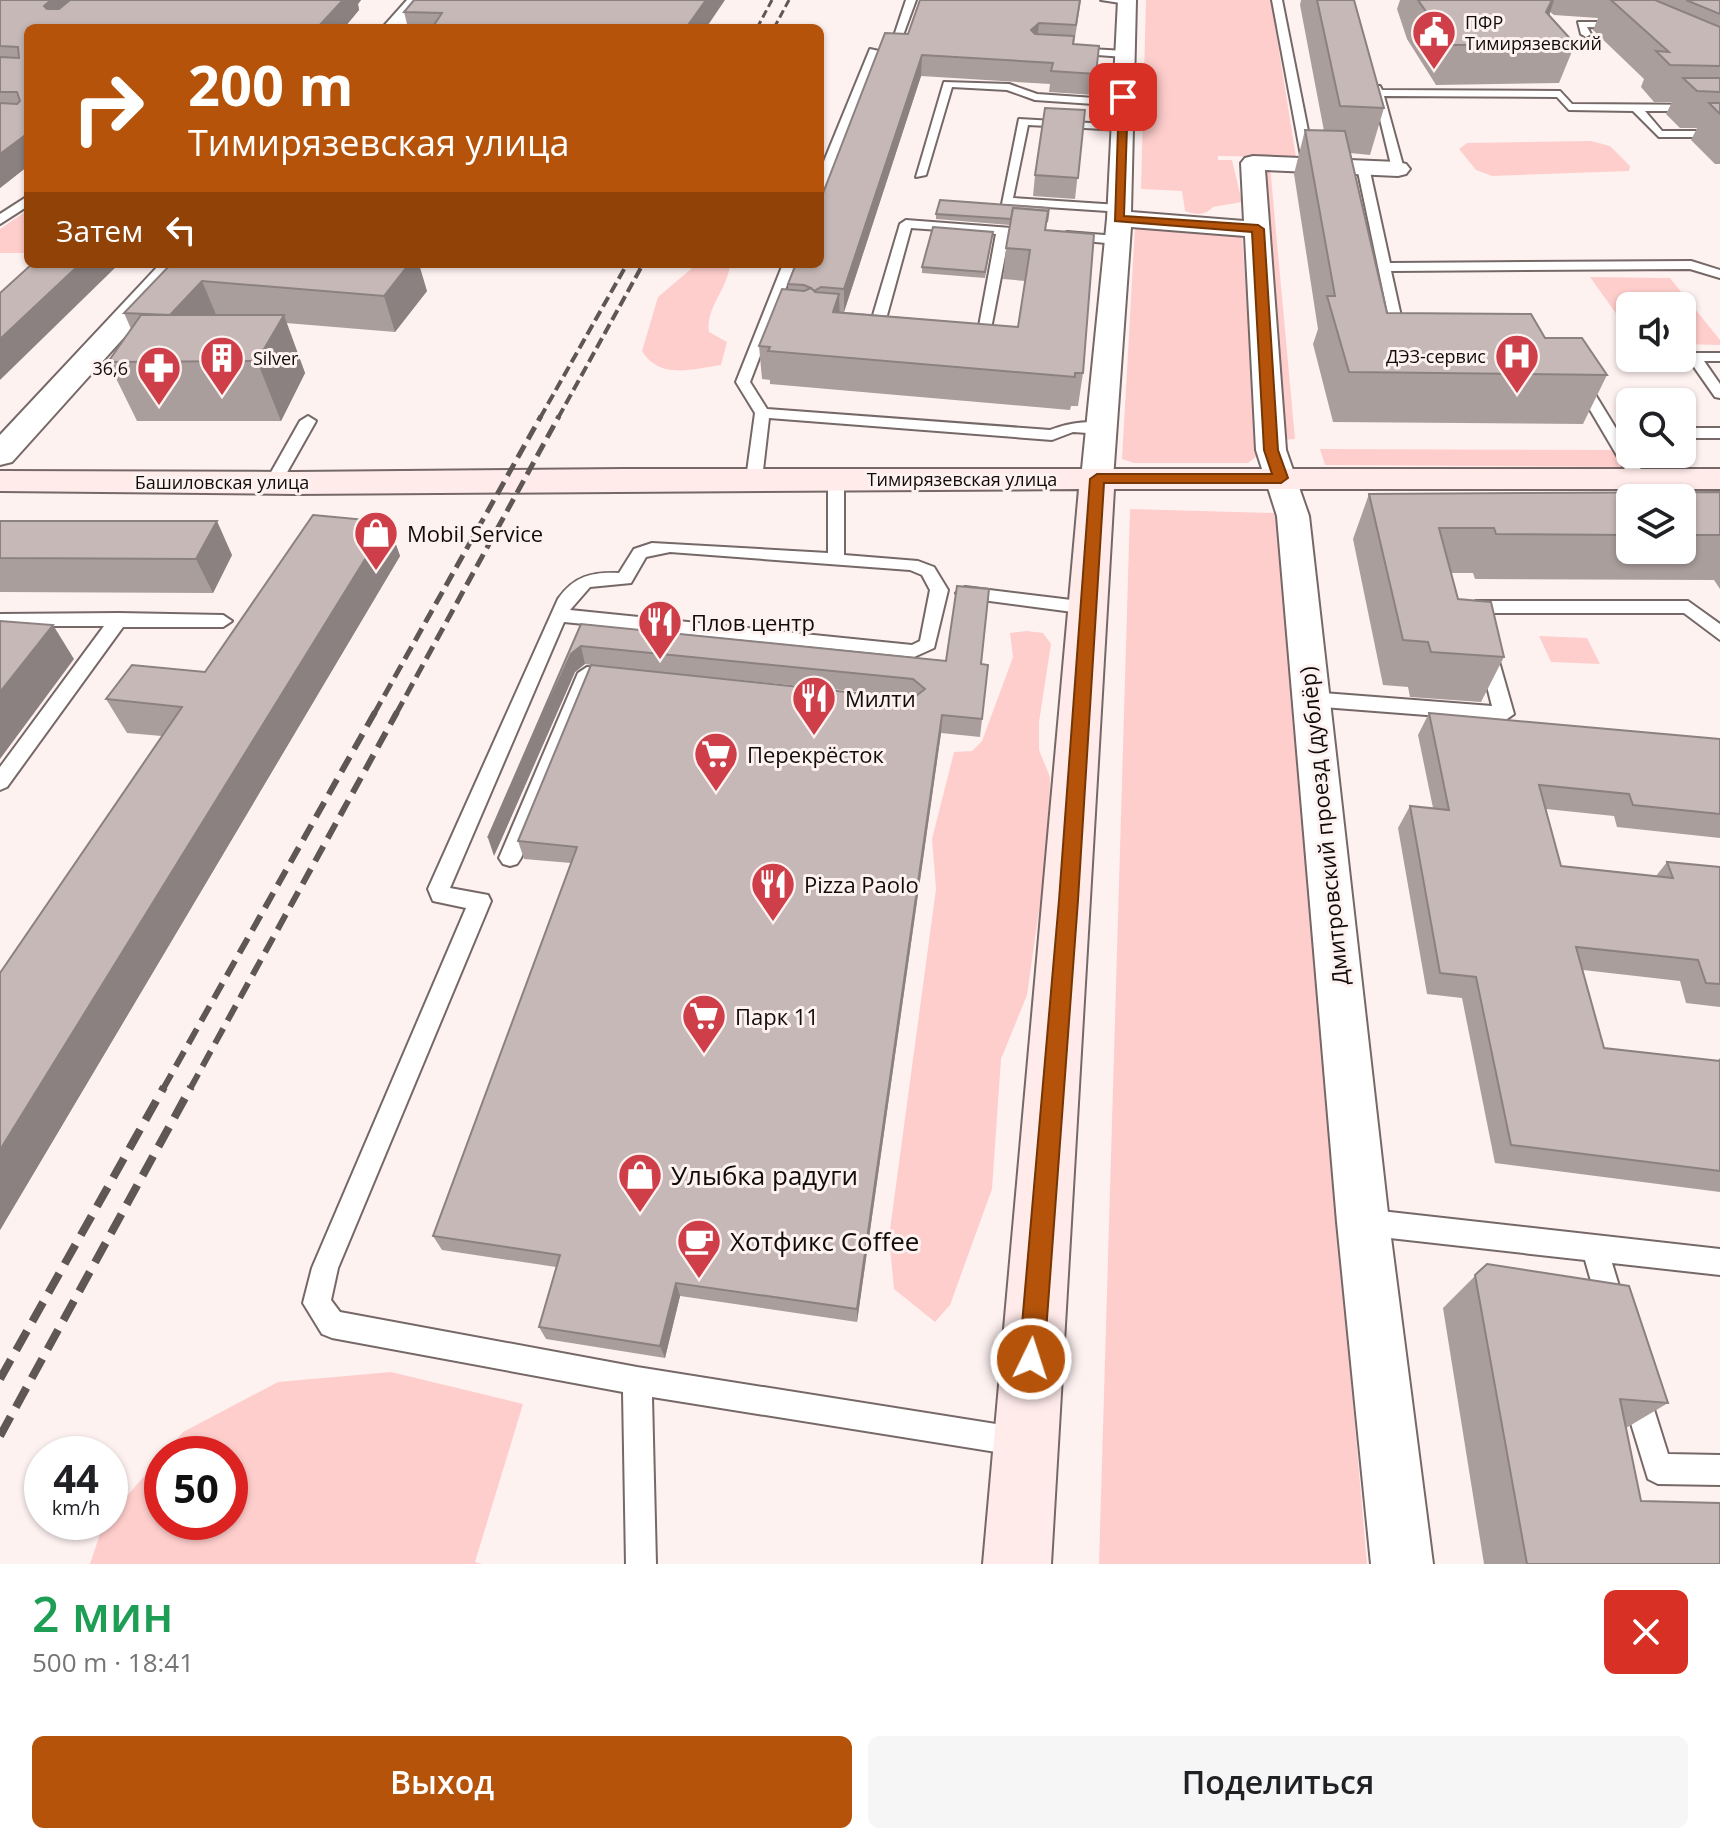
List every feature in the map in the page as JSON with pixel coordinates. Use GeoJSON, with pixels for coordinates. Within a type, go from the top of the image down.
{"type":"FeatureCollection","features":[{"type":"Feature","properties":{"kind":"main road"},"geometry":{"type":"LineString","coordinates":[[1017,1564],[1097,479]]}},
{"type":"Feature","properties":{"kind":"main road","name":"Тимирязевская улица"},"geometry":{"type":"LineString","coordinates":[[445,481],[1720,480]]}},
{"type":"Feature","properties":{"kind":"main road","name":"Башиловская улица"},"geometry":{"type":"LineString","coordinates":[[0,481],[445,481]]}},
{"type":"Feature","properties":{"kind":"street"},"geometry":{"type":"LineString","coordinates":[[397,24],[418,0]]}},
{"type":"Feature","properties":{"kind":"street"},"geometry":{"type":"LineString","coordinates":[[1097,479],[1118,222],[1127,0]]}},
{"type":"Feature","properties":{"kind":"street","name":"Дмитровский проезд (дублёр)"},"geometry":{"type":"LineString","coordinates":[[1309,165],[1253,163],[1271,450],[1293,516],[1363,1222],[1402,1564]]}},
{"type":"Feature","properties":{"kind":"street"},"geometry":{"type":"LineString","coordinates":[[1309,165],[1398,169]]}},
{"type":"Feature","properties":{"kind":"street"},"geometry":{"type":"LineString","coordinates":[[1118,222],[1258,229]]}},
{"type":"Feature","properties":{"kind":"street"},"geometry":{"type":"LineString","coordinates":[[0,455],[172,268]]}},
{"type":"Feature","properties":{"kind":"lane"},"geometry":{"type":"LineString","coordinates":[[894,46],[911,0]]}},
{"type":"Feature","properties":{"kind":"lane"},"geometry":{"type":"LineString","coordinates":[[1106,0],[1127,0]]}},
{"type":"Feature","properties":{"kind":"lane"},"geometry":{"type":"LineString","coordinates":[[1277,0],[1309,165]]}},
{"type":"Feature","properties":{"kind":"lane"},"geometry":{"type":"LineString","coordinates":[[1586,34],[1581,24],[1638,26]]}},
{"type":"Feature","properties":{"kind":"lane"},"geometry":{"type":"LineString","coordinates":[[824,176],[874,51]]}},
{"type":"Feature","properties":{"kind":"lane"},"geometry":{"type":"LineString","coordinates":[[1065,51],[1125,54]]}},
{"type":"Feature","properties":{"kind":"lane"},"geometry":{"type":"LineString","coordinates":[[1373,80],[1398,169]]}},
{"type":"Feature","properties":{"kind":"lane"},"geometry":{"type":"LineString","coordinates":[[920,175],[948,84],[1009,87],[1035,97],[1123,103]]}},
{"type":"Feature","properties":{"kind":"lane"},"geometry":{"type":"LineString","coordinates":[[1377,93],[1560,94],[1569,107],[1720,108]]}},
{"type":"Feature","properties":{"kind":"lane"},"geometry":{"type":"LineString","coordinates":[[1636,107],[1659,134],[1720,134]]}},
{"type":"Feature","properties":{"kind":"lane"},"geometry":{"type":"LineString","coordinates":[[1118,222],[1006,201],[1023,121],[1122,127]]}},
{"type":"Feature","properties":{"kind":"lane"},"geometry":{"type":"LineString","coordinates":[[1363,167],[1403,356]]}},
{"type":"Feature","properties":{"kind":"lane"},"geometry":{"type":"LineString","coordinates":[[0,220],[24,203]]}},
{"type":"Feature","properties":{"kind":"lane"},"geometry":{"type":"LineString","coordinates":[[909,325],[871,322],[906,224],[1003,231],[1118,222]]}},
{"type":"Feature","properties":{"kind":"lane"},"geometry":{"type":"LineString","coordinates":[[955,328],[985,331],[1003,231]]}},
{"type":"Feature","properties":{"kind":"lane"},"geometry":{"type":"LineString","coordinates":[[1384,267],[1691,265],[1720,274]]}},
{"type":"Feature","properties":{"kind":"lane"},"geometry":{"type":"LineString","coordinates":[[754,479],[762,413],[743,382],[775,314],[788,268]]}},
{"type":"Feature","properties":{"kind":"lane"},"geometry":{"type":"LineString","coordinates":[[1720,357],[1694,357],[1720,394]]}},
{"type":"Feature","properties":{"kind":"lane"},"geometry":{"type":"LineString","coordinates":[[1572,369],[1640,481]]}},
{"type":"Feature","properties":{"kind":"lane"},"geometry":{"type":"LineString","coordinates":[[762,413],[1052,435],[1071,427],[1103,429]]}},
{"type":"Feature","properties":{"kind":"lane"},"geometry":{"type":"LineString","coordinates":[[273,483],[308,421]]}},
{"type":"Feature","properties":{"kind":"lane"},"geometry":{"type":"LineString","coordinates":[[1696,433],[1720,433]]}},
{"type":"Feature","properties":{"kind":"lane"},"geometry":{"type":"LineString","coordinates":[[1611,434],[1616,434]]}},
{"type":"Feature","properties":{"kind":"lane"},"geometry":{"type":"LineString","coordinates":[[836,479],[836,559]]}},
{"type":"Feature","properties":{"kind":"lane"},"geometry":{"type":"LineString","coordinates":[[558,615],[914,651],[928,644],[939,590],[935,577],[923,567],[652,547],[631,560],[625,579],[596,577],[576,586],[558,615],[439,889],[441,895],[480,901],[325,1268],[317,1303],[332,1324],[637,1381],[1024,1443]]}},
{"type":"Feature","properties":{"kind":"lane"},"geometry":{"type":"LineString","coordinates":[[939,590],[1088,608]]}},
{"type":"Feature","properties":{"kind":"lane"},"geometry":{"type":"LineString","coordinates":[[1310,699],[1504,714],[1476,607],[1688,607],[1720,634]]}},
{"type":"Feature","properties":{"kind":"lane"},"geometry":{"type":"LineString","coordinates":[[0,782],[119,619]]}},
{"type":"Feature","properties":{"kind":"lane"},"geometry":{"type":"LineString","coordinates":[[0,620],[223,621]]}},
{"type":"Feature","properties":{"kind":"lane"},"geometry":{"type":"LineString","coordinates":[[510,858],[587,673],[631,677]]}},
{"type":"Feature","properties":{"kind":"lane"},"geometry":{"type":"LineString","coordinates":[[1415,725],[1507,734]]}},
{"type":"Feature","properties":{"kind":"lane"},"geometry":{"type":"LineString","coordinates":[[1363,1222],[1720,1262]]}},
{"type":"Feature","properties":{"kind":"lane"},"geometry":{"type":"LineString","coordinates":[[1595,1248],[1620,1337]]}},
{"type":"Feature","properties":{"kind":"lane"},"geometry":{"type":"LineString","coordinates":[[1628,1366],[1658,1469],[1720,1470]]}},
{"type":"Feature","properties":{"kind":"lane"},"geometry":{"type":"LineString","coordinates":[[637,1381],[641,1564]]}},
{"type":"Feature","properties":{"kind":"shaded area"},"geometry":{"type":"Polygon","coordinates":[[[1146,0],[1271,0],[1296,157],[1218,156],[1218,160],[1232,160],[1242,202],[1213,207],[1197,214],[1185,211],[1182,191],[1141,189],[1146,0]]]}},
{"type":"Feature","properties":{"kind":"shaded area"},"geometry":{"type":"Polygon","coordinates":[[[1591,141],[1610,146],[1630,166],[1629,171],[1492,176],[1476,170],[1459,149],[1467,143],[1591,141]]]}},
{"type":"Feature","properties":{"kind":"shaded area"},"geometry":{"type":"Polygon","coordinates":[[[1260,165],[1270,166],[1295,439],[1280,440],[1260,165]]]}},
{"type":"Feature","properties":{"kind":"shaded area"},"geometry":{"type":"Polygon","coordinates":[[[24,213],[24,253],[0,253],[0,229],[24,213]]]}},
{"type":"Feature","properties":{"kind":"shaded area"},"geometry":{"type":"Polygon","coordinates":[[[1135,227],[1242,235],[1258,455],[1248,463],[1134,463],[1122,459],[1135,227]]]}},
{"type":"Feature","properties":{"kind":"shaded area"},"geometry":{"type":"Polygon","coordinates":[[[692,268],[729,268],[709,323],[709,332],[727,342],[721,365],[677,370],[658,366],[649,360],[642,351],[658,297],[692,268]]]}},
{"type":"Feature","properties":{"kind":"shaded area"},"geometry":{"type":"Polygon","coordinates":[[[1590,277],[1670,278],[1681,292],[1616,292],[1616,313],[1590,277]]]}},
{"type":"Feature","properties":{"kind":"shaded area"},"geometry":{"type":"Polygon","coordinates":[[[1696,310],[1720,340],[1720,345],[1696,344],[1696,310]]]}},
{"type":"Feature","properties":{"kind":"shaded area"},"geometry":{"type":"Polygon","coordinates":[[[1320,449],[1612,450],[1616,456],[1616,467],[1325,465],[1320,449]]]}},
{"type":"Feature","properties":{"kind":"shaded area"},"geometry":{"type":"Polygon","coordinates":[[[1130,509],[1276,513],[1367,1564],[1099,1564],[1130,509]]]}},
{"type":"Feature","properties":{"kind":"shaded area"},"geometry":{"type":"Polygon","coordinates":[[[1010,633],[1043,633],[1051,644],[1039,722],[1039,750],[1050,777],[1049,840],[1027,995],[1001,1059],[992,1189],[950,1305],[935,1322],[894,1289],[889,1237],[936,889],[932,839],[954,752],[972,751],[982,741],[1013,657],[1010,633]]]}},
{"type":"Feature","properties":{"kind":"shaded area"},"geometry":{"type":"Polygon","coordinates":[[[1539,636],[1587,638],[1600,664],[1551,662],[1539,636]]]}},
{"type":"Feature","properties":{"kind":"shaded area"},"geometry":{"type":"Polygon","coordinates":[[[391,1372],[523,1404],[475,1562],[482,1564],[90,1564],[98,1540],[128,1540],[128,1495],[144,1476],[144,1540],[248,1540],[248,1436],[180,1436],[278,1382],[391,1372]]]}},
{"type":"Feature","properties":{"kind":"building"},"geometry":{"type":"Polygon","coordinates":[[[0,0],[51,0],[44,6],[59,9],[70,0],[343,0],[321,24],[24,24],[24,136],[0,154],[0,103],[17,104],[20,101],[17,92],[0,92],[0,57],[19,58],[18,47],[0,46],[0,0]]]}},
{"type":"Feature","properties":{"kind":"building"},"geometry":{"type":"Polygon","coordinates":[[[414,0],[706,0],[689,24],[435,24],[442,13],[404,12],[414,0]]]}},
{"type":"Feature","properties":{"kind":"building"},"geometry":{"type":"Polygon","coordinates":[[[920,0],[1080,0],[1076,25],[1039,23],[1031,30],[1035,34],[1074,36],[1073,44],[1099,46],[1096,74],[1051,71],[1053,63],[922,55],[844,289],[821,287],[814,291],[804,285],[788,284],[794,268],[824,268],[824,191],[885,33],[908,34],[920,0]]]}},
{"type":"Feature","properties":{"kind":"building"},"geometry":{"type":"Polygon","coordinates":[[[1317,0],[1354,0],[1384,108],[1340,106],[1317,0]]]}},
{"type":"Feature","properties":{"kind":"building"},"geometry":{"type":"Polygon","coordinates":[[[1418,0],[1552,0],[1546,12],[1575,44],[1449,45],[1418,0]]]}},
{"type":"Feature","properties":{"kind":"building"},"geometry":{"type":"Polygon","coordinates":[[[1611,0],[1655,0],[1720,27],[1720,66],[1670,65],[1656,51],[1669,52],[1611,0]]]}},
{"type":"Feature","properties":{"kind":"building"},"geometry":{"type":"Polygon","coordinates":[[[1686,0],[1720,0],[1720,14],[1686,0]]]}},
{"type":"Feature","properties":{"kind":"building"},"geometry":{"type":"Polygon","coordinates":[[[1683,78],[1720,78],[1720,92],[1697,91],[1683,78]]]}},
{"type":"Feature","properties":{"kind":"building"},"geometry":{"type":"Polygon","coordinates":[[[1709,103],[1720,103],[1720,114],[1709,103]]]}},
{"type":"Feature","properties":{"kind":"building"},"geometry":{"type":"Polygon","coordinates":[[[1045,108],[1085,110],[1078,178],[1035,175],[1045,108]]]}},
{"type":"Feature","properties":{"kind":"building"},"geometry":{"type":"Polygon","coordinates":[[[1305,130],[1345,131],[1387,313],[1531,314],[1545,338],[1582,338],[1607,375],[1349,372],[1327,296],[1335,296],[1305,130]]]}},
{"type":"Feature","properties":{"kind":"building"},"geometry":{"type":"Polygon","coordinates":[[[940,200],[1049,208],[1047,222],[1048,211],[1013,208],[1011,219],[936,214],[940,200]]]}},
{"type":"Feature","properties":{"kind":"building"},"geometry":{"type":"Polygon","coordinates":[[[1013,208],[1048,211],[1045,230],[1094,234],[1083,373],[1075,373],[1075,377],[768,351],[770,347],[759,346],[782,289],[804,291],[811,288],[815,292],[839,294],[833,312],[1018,327],[1030,250],[1006,248],[1013,208]]]}},
{"type":"Feature","properties":{"kind":"building"},"geometry":{"type":"Polygon","coordinates":[[[933,227],[993,232],[985,272],[922,267],[933,227]]]}},
{"type":"Feature","properties":{"kind":"building"},"geometry":{"type":"Polygon","coordinates":[[[28,268],[76,268],[0,339],[0,293],[28,268]]]}},
{"type":"Feature","properties":{"kind":"building"},"geometry":{"type":"Polygon","coordinates":[[[167,268],[406,268],[384,296],[202,281],[170,315],[124,313],[167,268]]]}},
{"type":"Feature","properties":{"kind":"building"},"geometry":{"type":"Polygon","coordinates":[[[141,315],[284,315],[257,361],[108,362],[141,315]]]}},
{"type":"Feature","properties":{"kind":"building"},"geometry":{"type":"Polygon","coordinates":[[[1696,492],[1720,492],[1720,535],[1696,535],[1696,492]]]}},
{"type":"Feature","properties":{"kind":"building"},"geometry":{"type":"Polygon","coordinates":[[[1616,493],[1616,535],[1496,534],[1494,528],[1439,528],[1458,599],[1491,602],[1504,657],[1431,652],[1428,642],[1403,640],[1369,494],[1616,493]]]}},
{"type":"Feature","properties":{"kind":"building"},"geometry":{"type":"Polygon","coordinates":[[[313,515],[388,522],[0,1150],[0,973],[182,707],[106,699],[132,665],[205,672],[313,515]]]}},
{"type":"Feature","properties":{"kind":"building"},"geometry":{"type":"Polygon","coordinates":[[[0,521],[217,521],[196,559],[0,558],[0,521]]]}},
{"type":"Feature","properties":{"kind":"building","name":"Парк 11"},"geometry":{"type":"Polygon","coordinates":[[[957,586],[989,589],[981,664],[988,665],[982,719],[942,715],[857,1309],[676,1283],[660,1346],[539,1327],[560,1255],[433,1236],[577,847],[518,841],[591,665],[912,699],[925,689],[913,679],[581,646],[571,654],[488,838],[581,624],[946,661],[957,586]]]}},
{"type":"Feature","properties":{"kind":"building"},"geometry":{"type":"Polygon","coordinates":[[[0,621],[53,625],[0,692],[0,621]]]}},
{"type":"Feature","properties":{"kind":"building"},"geometry":{"type":"Polygon","coordinates":[[[1429,713],[1720,739],[1720,814],[1633,805],[1629,794],[1539,785],[1561,866],[1673,878],[1667,862],[1720,867],[1720,984],[1706,983],[1698,960],[1576,947],[1604,1048],[1720,1061],[1720,1171],[1511,1145],[1476,977],[1440,973],[1410,806],[1449,810],[1429,713]]]}},
{"type":"Feature","properties":{"kind":"building"},"geometry":{"type":"Polygon","coordinates":[[[1487,1264],[1629,1286],[1668,1403],[1620,1399],[1641,1501],[1720,1503],[1720,1564],[1527,1564],[1475,1275],[1487,1264]]]}},
{"type":"Feature","properties":{"kind":"railway"},"geometry":{"type":"LineString","coordinates":[[759,24],[772,0]]}},
{"type":"Feature","properties":{"kind":"railway"},"geometry":{"type":"LineString","coordinates":[[776,24],[789,0]]}},
{"type":"Feature","properties":{"kind":"railway"},"geometry":{"type":"LineString","coordinates":[[540,418],[625,268]]}},
{"type":"Feature","properties":{"kind":"railway"},"geometry":{"type":"LineString","coordinates":[[558,418],[641,268]]}},
{"type":"Feature","properties":{"kind":"railway"},"geometry":{"type":"LineString","coordinates":[[374,714],[541,416]]}},
{"type":"Feature","properties":{"kind":"railway"},"geometry":{"type":"LineString","coordinates":[[396,714],[559,416]]}},
{"type":"Feature","properties":{"kind":"railway"},"geometry":{"type":"LineString","coordinates":[[163,1089],[375,712]]}},
{"type":"Feature","properties":{"kind":"railway"},"geometry":{"type":"LineString","coordinates":[[190,1089],[397,712]]}},
{"type":"Feature","properties":{"kind":"railway"},"geometry":{"type":"LineString","coordinates":[[0,1379],[164,1087]]}},
{"type":"Feature","properties":{"kind":"railway"},"geometry":{"type":"LineString","coordinates":[[0,1436],[191,1087]]}},
{"type":"Feature","properties":{"kind":"place","name":"ПФР Тимирязевский"},"geometry":{"type":"Point","coordinates":[1434,71]}},
{"type":"Feature","properties":{"kind":"place","name":"ДЭЗ-сервис"},"geometry":{"type":"Point","coordinates":[1517,395]}},
{"type":"Feature","properties":{"kind":"place","name":"Silver"},"geometry":{"type":"Point","coordinates":[222,397]}},
{"type":"Feature","properties":{"kind":"place","name":"36,6"},"geometry":{"type":"Point","coordinates":[159,407]}},
{"type":"Feature","properties":{"kind":"place","name":"Mobil Service"},"geometry":{"type":"Point","coordinates":[376,572]}},
{"type":"Feature","properties":{"kind":"place","name":"Плов центр"},"geometry":{"type":"Point","coordinates":[660,661]}},
{"type":"Feature","properties":{"kind":"place","name":"Милти"},"geometry":{"type":"Point","coordinates":[814,737]}},
{"type":"Feature","properties":{"kind":"place","name":"Перекрёсток"},"geometry":{"type":"Point","coordinates":[716,793]}},
{"type":"Feature","properties":{"kind":"place","name":"Pizza Paolo"},"geometry":{"type":"Point","coordinates":[773,923]}},
{"type":"Feature","properties":{"kind":"place","name":"Парк 11"},"geometry":{"type":"Point","coordinates":[704,1055]}},
{"type":"Feature","properties":{"kind":"place","name":"Улыбка радуги"},"geometry":{"type":"Point","coordinates":[640,1214]}},
{"type":"Feature","properties":{"kind":"place","name":"Хотфикс Coffee"},"geometry":{"type":"Point","coordinates":[699,1280]}},
{"type":"Feature","properties":{"kind":"route"},"geometry":{"type":"LineString","coordinates":[[1031,1359],[1068,900],[1097,479],[1281,478],[1271,450],[1258,229],[1119,219],[1123,97]]}}]}
